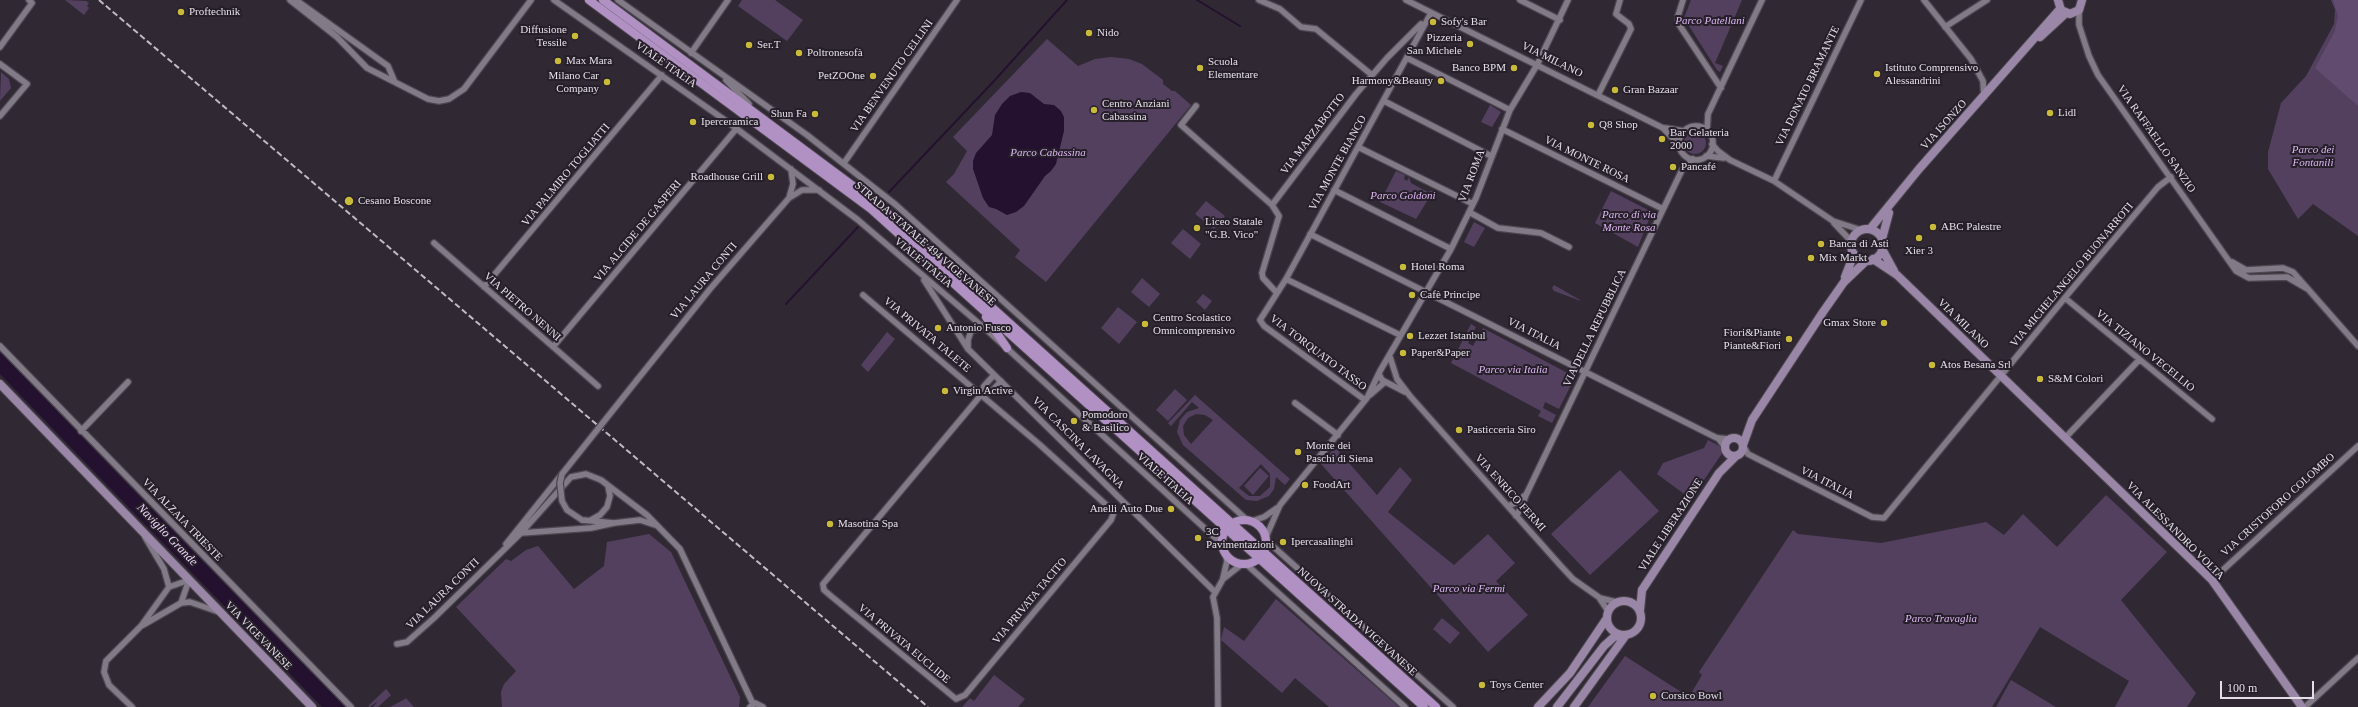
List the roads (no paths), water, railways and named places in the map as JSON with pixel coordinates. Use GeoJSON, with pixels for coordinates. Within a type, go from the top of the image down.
{"type":"FeatureCollection","features":[{"type":"Feature","properties":{"kind":"main road","name":"STRADA STATALE 494 VIGEVANESE"},"geometry":{"type":"LineString","coordinates":[[589,0],[851,193],[940,269],[1228,526]]}},
{"type":"Feature","properties":{"kind":"main road","name":"STRADA STATALE 494 VIGEVANESE"},"geometry":{"type":"LineString","coordinates":[[603,0],[844,178],[908,231],[1261,556]]}},
{"type":"Feature","properties":{"kind":"main road"},"geometry":{"type":"LineString","coordinates":[[940,269],[953,288],[991,323],[1007,348]]}},
{"type":"Feature","properties":{"kind":"main road"},"geometry":{"type":"LineString","coordinates":[[1249,520],[1261,527],[1266,539],[1261,556],[1244,564],[1232,561],[1225,553],[1222,544],[1228,526],[1249,520]]}},
{"type":"Feature","properties":{"kind":"main road","name":"NUOVA STRADA VIGEVANESE"},"geometry":{"type":"LineString","coordinates":[[1261,556],[1436,707]]}},
{"type":"Feature","properties":{"kind":"main road","name":"NUOVA STRADA VIGEVANESE"},"geometry":{"type":"LineString","coordinates":[[1261,556],[1423,706]]}},
{"type":"Feature","properties":{"kind":"main road"},"geometry":{"type":"LineString","coordinates":[[1414,688],[1441,707]]}},
{"type":"Feature","properties":{"kind":"street"},"geometry":{"type":"LineString","coordinates":[[290,0],[337,37],[367,68],[394,80],[428,99],[439,100],[458,94],[529,1],[535,0]]}},
{"type":"Feature","properties":{"kind":"street"},"geometry":{"type":"LineString","coordinates":[[296,0],[388,66],[394,80]]}},
{"type":"Feature","properties":{"kind":"street","name":"VIALE ITALIA"},"geometry":{"type":"LineString","coordinates":[[554,0],[737,128],[819,190],[984,327],[1222,544]]}},
{"type":"Feature","properties":{"kind":"street"},"geometry":{"type":"LineString","coordinates":[[618,0],[844,163],[927,232],[1249,520],[1264,518],[1280,505],[1366,399],[1379,374],[1386,382]]}},
{"type":"Feature","properties":{"kind":"street"},"geometry":{"type":"LineString","coordinates":[[691,53],[728,0]]}},
{"type":"Feature","properties":{"kind":"street","name":"VIA BENVENUTO CELLINI"},"geometry":{"type":"LineString","coordinates":[[844,163],[957,0]]}},
{"type":"Feature","properties":{"kind":"street"},"geometry":{"type":"LineString","coordinates":[[1259,0],[1280,9],[1301,27],[1316,29],[1372,75]]}},
{"type":"Feature","properties":{"kind":"street","name":"VIA MILANO"},"geometry":{"type":"LineString","coordinates":[[1406,0],[1663,128],[1684,131]]}},
{"type":"Feature","properties":{"kind":"street"},"geometry":{"type":"LineString","coordinates":[[1520,0],[1560,20]]}},
{"type":"Feature","properties":{"kind":"street","name":"VIA ROMA"},"geometry":{"type":"LineString","coordinates":[[1379,374],[1390,357],[1400,335],[1451,249],[1473,204],[1510,110],[1537,65],[1560,20],[1568,0]]}},
{"type":"Feature","properties":{"kind":"street"},"geometry":{"type":"LineString","coordinates":[[1598,95],[1631,28],[1629,24],[1616,14],[1620,0]]}},
{"type":"Feature","properties":{"kind":"street"},"geometry":{"type":"LineString","coordinates":[[1683,0],[1678,16],[1678,23],[1721,88]]}},
{"type":"Feature","properties":{"kind":"street"},"geometry":{"type":"LineString","coordinates":[[1762,0],[1708,114],[1695,126],[1684,131],[1679,145],[1683,154],[1693,159],[1714,155],[1730,160],[1774,181],[1833,221],[1852,242]]}},
{"type":"Feature","properties":{"kind":"street","name":"VIA DONATO BRAMANTE"},"geometry":{"type":"LineString","coordinates":[[1774,181],[1861,0]]}},
{"type":"Feature","properties":{"kind":"street"},"geometry":{"type":"LineString","coordinates":[[1924,0],[1981,77],[1984,86],[1984,97]]}},
{"type":"Feature","properties":{"kind":"street"},"geometry":{"type":"LineString","coordinates":[[1945,27],[1987,0]]}},
{"type":"Feature","properties":{"kind":"street"},"geometry":{"type":"LineString","coordinates":[[2079,10],[2082,0]]}},
{"type":"Feature","properties":{"kind":"street"},"geometry":{"type":"LineString","coordinates":[[0,47],[30,1]]}},
{"type":"Feature","properties":{"kind":"street","name":"VIA ISONZO"},"geometry":{"type":"LineString","coordinates":[[1870,229],[1895,200],[1918,169],[2064,9],[2079,10]]}},
{"type":"Feature","properties":{"kind":"street","name":"VIA RAFFAELLO SANZIO"},"geometry":{"type":"LineString","coordinates":[[2064,9],[2079,25]]}},
{"type":"Feature","properties":{"kind":"street","name":"VIA RAFFAELLO SANZIO"},"geometry":{"type":"LineString","coordinates":[[2079,10],[2079,25],[2089,56],[2098,75],[2228,258],[2236,272],[2244,278],[2287,277],[2306,288]]}},
{"type":"Feature","properties":{"kind":"street","name":"VIA MONTE BIANCO"},"geometry":{"type":"LineString","coordinates":[[1260,320],[1286,279],[1407,58],[1424,21],[1431,13]]}},
{"type":"Feature","properties":{"kind":"street","name":"VIA MARZABOTTO"},"geometry":{"type":"LineString","coordinates":[[1272,205],[1372,75],[1424,21]]}},
{"type":"Feature","properties":{"kind":"street"},"geometry":{"type":"LineString","coordinates":[[1407,58],[1510,110]]}},
{"type":"Feature","properties":{"kind":"street"},"geometry":{"type":"LineString","coordinates":[[0,64],[27,84],[0,116]]}},
{"type":"Feature","properties":{"kind":"street"},"geometry":{"type":"LineString","coordinates":[[721,74],[760,116]]}},
{"type":"Feature","properties":{"kind":"street","name":"VIA PALMIRO TOGLIATTI"},"geometry":{"type":"LineString","coordinates":[[484,287],[662,75]]}},
{"type":"Feature","properties":{"kind":"street"},"geometry":{"type":"LineString","coordinates":[[1384,101],[1491,156]]}},
{"type":"Feature","properties":{"kind":"street"},"geometry":{"type":"LineString","coordinates":[[1196,106],[1181,125],[1272,205],[1280,219],[1262,273],[1263,278],[1277,293]]}},
{"type":"Feature","properties":{"kind":"street"},"geometry":{"type":"LineString","coordinates":[[1708,114],[1707,131],[1712,144],[1718,151],[1730,160]]}},
{"type":"Feature","properties":{"kind":"street"},"geometry":{"type":"LineString","coordinates":[[1695,126],[1707,131]]}},
{"type":"Feature","properties":{"kind":"street","name":"VIA ALCIDE DE GASPERI"},"geometry":{"type":"LineString","coordinates":[[553,347],[737,128]]}},
{"type":"Feature","properties":{"kind":"street","name":"VIA MILANO"},"geometry":{"type":"LineString","coordinates":[[1663,128],[1679,145]]}},
{"type":"Feature","properties":{"kind":"street","name":"VIA MONTE ROSA"},"geometry":{"type":"LineString","coordinates":[[1502,129],[1663,209]]}},
{"type":"Feature","properties":{"kind":"street"},"geometry":{"type":"LineString","coordinates":[[1706,156],[1712,144]]}},
{"type":"Feature","properties":{"kind":"street"},"geometry":{"type":"LineString","coordinates":[[1358,147],[1473,204]]}},
{"type":"Feature","properties":{"kind":"street","name":"VIA DELLA REPUBBLICA"},"geometry":{"type":"LineString","coordinates":[[1682,170],[1683,154]]}},
{"type":"Feature","properties":{"kind":"street","name":"VIA DELLA REPUBBLICA"},"geometry":{"type":"LineString","coordinates":[[1516,516],[1522,508],[1526,495],[1682,170],[1693,159]]}},
{"type":"Feature","properties":{"kind":"street","name":"VIA LAURA CONTI"},"geometry":{"type":"LineString","coordinates":[[789,198],[794,184],[791,169]]}},
{"type":"Feature","properties":{"kind":"street","name":"VIA MICHELANGELO BUONARROTI"},"geometry":{"type":"LineString","coordinates":[[1884,518],[2158,187],[2171,177]]}},
{"type":"Feature","properties":{"kind":"street","name":"VIA LAURA CONTI"},"geometry":{"type":"LineString","coordinates":[[397,644],[407,642],[434,618],[501,552],[512,536],[710,289],[789,198],[802,190],[819,190]]}},
{"type":"Feature","properties":{"kind":"street"},"geometry":{"type":"LineString","coordinates":[[1334,190],[1451,249]]}},
{"type":"Feature","properties":{"kind":"street","name":"VIA ISONZO"},"geometry":{"type":"LineString","coordinates":[[1882,239],[1886,220],[1895,200]]}},
{"type":"Feature","properties":{"kind":"street"},"geometry":{"type":"LineString","coordinates":[[1469,212],[1498,228],[1541,233],[1570,247]]}},
{"type":"Feature","properties":{"kind":"street"},"geometry":{"type":"LineString","coordinates":[[1833,221],[1860,230],[1870,229],[1875,231],[1882,239],[1882,249],[1844,282]]}},
{"type":"Feature","properties":{"kind":"street"},"geometry":{"type":"LineString","coordinates":[[1752,420],[1731,438],[1725,448],[1731,455],[1736,456],[1741,453],[1752,420],[1844,282],[1854,254],[1852,242],[1855,235],[1860,230]]}},
{"type":"Feature","properties":{"kind":"street","name":"VIA ITALIA"},"geometry":{"type":"LineString","coordinates":[[1310,234],[1427,291],[1718,438],[1731,438]]}},
{"type":"Feature","properties":{"kind":"street","name":"VIA PIETRO NENNI"},"geometry":{"type":"LineString","coordinates":[[434,243],[598,386]]}},
{"type":"Feature","properties":{"kind":"street","name":"VIA MILANO"},"geometry":{"type":"LineString","coordinates":[[1882,249],[1897,275],[2065,438]]}},
{"type":"Feature","properties":{"kind":"street"},"geometry":{"type":"LineString","coordinates":[[1854,254],[1869,260]]}},
{"type":"Feature","properties":{"kind":"street"},"geometry":{"type":"LineString","coordinates":[[2228,258],[2236,266],[2246,270],[2273,267],[2289,270],[2358,346]]}},
{"type":"Feature","properties":{"kind":"street","name":"VIA MILANO"},"geometry":{"type":"LineString","coordinates":[[1869,260],[1897,275]]}},
{"type":"Feature","properties":{"kind":"street","name":"VIA CASCINA LAVAGNA"},"geometry":{"type":"LineString","coordinates":[[916,271],[938,301],[968,349],[1177,558],[1214,591]]}},
{"type":"Feature","properties":{"kind":"street"},"geometry":{"type":"LineString","coordinates":[[1286,279],[1400,335]]}},
{"type":"Feature","properties":{"kind":"street"},"geometry":{"type":"LineString","coordinates":[[938,301],[938,297],[944,293]]}},
{"type":"Feature","properties":{"kind":"street","name":"VIA PRIVATA TALETE"},"geometry":{"type":"LineString","coordinates":[[863,294],[1112,508],[1114,514],[1111,520]]}},
{"type":"Feature","properties":{"kind":"street","name":"VIA TIZIANO VECELLIO"},"geometry":{"type":"LineString","coordinates":[[2065,298],[2212,419]]}},
{"type":"Feature","properties":{"kind":"street","name":"VIA TORQUATO TASSO"},"geometry":{"type":"LineString","coordinates":[[1260,320],[1264,326],[1366,399]]}},
{"type":"Feature","properties":{"kind":"street"},"geometry":{"type":"LineString","coordinates":[[968,349],[968,340],[971,331],[984,327]]}},
{"type":"Feature","properties":{"kind":"street","name":"VIA ALZAIA TRIESTE"},"geometry":{"type":"LineString","coordinates":[[0,346],[351,707]]}},
{"type":"Feature","properties":{"kind":"street"},"geometry":{"type":"LineString","coordinates":[[1384,366],[1392,367],[1390,357]]}},
{"type":"Feature","properties":{"kind":"street"},"geometry":{"type":"LineString","coordinates":[[2065,438],[2139,360]]}},
{"type":"Feature","properties":{"kind":"street","name":"VIA ENRICO FERMI"},"geometry":{"type":"LineString","coordinates":[[1392,367],[1396,376],[1410,396],[1573,579],[1600,598],[1620,601]]}},
{"type":"Feature","properties":{"kind":"street"},"geometry":{"type":"LineString","coordinates":[[982,395],[984,386],[994,375]]}},
{"type":"Feature","properties":{"kind":"street"},"geometry":{"type":"LineString","coordinates":[[1366,399],[1386,382],[1396,376]]}},
{"type":"Feature","properties":{"kind":"street"},"geometry":{"type":"LineString","coordinates":[[982,395],[990,392],[1001,381]]}},
{"type":"Feature","properties":{"kind":"street"},"geometry":{"type":"LineString","coordinates":[[81,431],[128,382]]}},
{"type":"Feature","properties":{"kind":"street","name":"VIA ENRICO FERMI"},"geometry":{"type":"LineString","coordinates":[[1386,382],[1410,396]]}},
{"type":"Feature","properties":{"kind":"street","name":"VIA VIGEVANESE"},"geometry":{"type":"LineString","coordinates":[[0,384],[312,707]]}},
{"type":"Feature","properties":{"kind":"street","name":"VIA PRIVATA EUCLIDE"},"geometry":{"type":"LineString","coordinates":[[965,695],[959,699],[951,696],[824,590],[823,584],[982,395]]}},
{"type":"Feature","properties":{"kind":"street"},"geometry":{"type":"LineString","coordinates":[[1295,403],[1338,435]]}},
{"type":"Feature","properties":{"kind":"street","name":"VIA ITALIA"},"geometry":{"type":"LineString","coordinates":[[1718,438],[1725,448]]}},
{"type":"Feature","properties":{"kind":"street"},"geometry":{"type":"LineString","coordinates":[[1731,438],[1738,438],[1743,446]]}},
{"type":"Feature","properties":{"kind":"street","name":"VIA ALESSANDRO VOLTA"},"geometry":{"type":"LineString","coordinates":[[2065,438],[2212,580],[2304,707]]}},
{"type":"Feature","properties":{"kind":"street","name":"VIA ITALIA"},"geometry":{"type":"LineString","coordinates":[[1743,446],[1748,454],[1872,517],[1884,518]]}},
{"type":"Feature","properties":{"kind":"street","name":"VIA CRISTOFORO COLOMBO"},"geometry":{"type":"LineString","coordinates":[[2212,580],[2358,446]]}},
{"type":"Feature","properties":{"kind":"street","name":"VIALE LIBERAZIONE"},"geometry":{"type":"LineString","coordinates":[[1640,610],[1642,590],[1719,473],[1724,461],[1725,448]]}},
{"type":"Feature","properties":{"kind":"street","name":"VIALE LIBERAZIONE"},"geometry":{"type":"LineString","coordinates":[[1719,473],[1736,456]]}},
{"type":"Feature","properties":{"kind":"street"},"geometry":{"type":"LineString","coordinates":[[562,474],[560,484],[562,501],[567,510],[585,520],[614,523]]}},
{"type":"Feature","properties":{"kind":"street"},"geometry":{"type":"LineString","coordinates":[[501,552],[521,533],[571,477],[580,474],[590,475],[608,486],[647,515],[676,544],[683,555],[751,705],[758,703],[763,707]]}},
{"type":"Feature","properties":{"kind":"street"},"geometry":{"type":"LineString","coordinates":[[585,520],[600,515],[607,507],[610,496],[608,486]]}},
{"type":"Feature","properties":{"kind":"street"},"geometry":{"type":"LineString","coordinates":[[1508,506],[1520,501],[1526,495]]}},
{"type":"Feature","properties":{"kind":"street"},"geometry":{"type":"LineString","coordinates":[[1280,505],[1266,539],[1453,707]]}},
{"type":"Feature","properties":{"kind":"street","name":"VIA PRIVATA TACITO"},"geometry":{"type":"LineString","coordinates":[[965,695],[1111,520]]}},
{"type":"Feature","properties":{"kind":"street"},"geometry":{"type":"LineString","coordinates":[[521,533],[591,528],[614,523],[642,521],[657,526]]}},
{"type":"Feature","properties":{"kind":"street"},"geometry":{"type":"LineString","coordinates":[[139,528],[164,569],[169,587]]}},
{"type":"Feature","properties":{"kind":"street"},"geometry":{"type":"LineString","coordinates":[[1223,579],[1227,560],[1225,553]]}},
{"type":"Feature","properties":{"kind":"street"},"geometry":{"type":"LineString","coordinates":[[1218,707],[1217,618],[1213,597],[1214,591],[1223,579],[1244,564],[1406,707]]}},
{"type":"Feature","properties":{"kind":"street"},"geometry":{"type":"LineString","coordinates":[[132,707],[109,685],[104,672],[106,661],[141,626],[169,587],[189,580]]}},
{"type":"Feature","properties":{"kind":"street"},"geometry":{"type":"LineString","coordinates":[[181,603],[189,580]]}},
{"type":"Feature","properties":{"kind":"street","name":"VIALE LIBERAZIONE"},"geometry":{"type":"LineString","coordinates":[[1620,601],[1642,590]]}},
{"type":"Feature","properties":{"kind":"street","name":"VIA ENRICO FERMI"},"geometry":{"type":"LineString","coordinates":[[1600,598],[1608,618]]}},
{"type":"Feature","properties":{"kind":"street"},"geometry":{"type":"LineString","coordinates":[[1538,707],[1570,673],[1620,601],[1633,603],[1640,610],[1641,621],[1639,627],[1624,635],[1614,638],[1604,646],[1557,707]]}},
{"type":"Feature","properties":{"kind":"street"},"geometry":{"type":"LineString","coordinates":[[141,626],[181,603],[190,602],[220,612]]}},
{"type":"Feature","properties":{"kind":"street"},"geometry":{"type":"LineString","coordinates":[[1608,618],[1615,632],[1624,635]]}},
{"type":"Feature","properties":{"kind":"street"},"geometry":{"type":"LineString","coordinates":[[1604,646],[1608,618]]}},
{"type":"Feature","properties":{"kind":"street"},"geometry":{"type":"LineString","coordinates":[[1574,707],[1624,635]]}},
{"type":"Feature","properties":{"kind":"street"},"geometry":{"type":"LineString","coordinates":[[2304,707],[2358,658]]}},
{"type":"Feature","properties":{"kind":"water"},"geometry":{"type":"Polygon","coordinates":[[[1021,92],[1030,93],[1044,104],[1054,105],[1061,111],[1064,117],[1064,131],[1056,164],[1045,176],[1024,206],[1016,212],[1007,215],[989,207],[983,198],[973,169],[973,161],[976,153],[992,135],[995,115],[1002,104],[1010,96],[1021,92]]]}},
{"type":"Feature","properties":{"kind":"water","name":"Naviglio Grande"},"geometry":{"type":"Polygon","coordinates":[[[0,352],[345,707],[322,707],[0,374],[0,352]]]}},
{"type":"Feature","properties":{"kind":"waterway"},"geometry":{"type":"LineString","coordinates":[[889,192],[994,81],[1067,0]]}},
{"type":"Feature","properties":{"kind":"waterway"},"geometry":{"type":"LineString","coordinates":[[1197,0],[1240,26]]}},
{"type":"Feature","properties":{"kind":"waterway"},"geometry":{"type":"LineString","coordinates":[[786,304],[858,227]]}},
{"type":"Feature","properties":{"kind":"railway"},"geometry":{"type":"LineString","coordinates":[[99,0],[928,707]]}},
{"type":"Feature","properties":{"kind":"place","name":"Proftechnik"},"geometry":{"type":"Point","coordinates":[181,12]}},
{"type":"Feature","properties":{"kind":"place","name":"Sofy's Bar"},"geometry":{"type":"Point","coordinates":[1433,22]}},
{"type":"Feature","properties":{"kind":"place","name":"Nido"},"geometry":{"type":"Point","coordinates":[1089,33]}},
{"type":"Feature","properties":{"kind":"place","name":"Diffusione Tessile"},"geometry":{"type":"Point","coordinates":[575,36]}},
{"type":"Feature","properties":{"kind":"place","name":"Pizzeria San Michele"},"geometry":{"type":"Point","coordinates":[1470,44]}},
{"type":"Feature","properties":{"kind":"place","name":"Ser.T"},"geometry":{"type":"Point","coordinates":[749,45]}},
{"type":"Feature","properties":{"kind":"place","name":"Poltronesofà"},"geometry":{"type":"Point","coordinates":[799,53]}},
{"type":"Feature","properties":{"kind":"place","name":"Max Mara"},"geometry":{"type":"Point","coordinates":[558,61]}},
{"type":"Feature","properties":{"kind":"place","name":"Scuola Elementare"},"geometry":{"type":"Point","coordinates":[1200,68]}},
{"type":"Feature","properties":{"kind":"place","name":"Banco BPM"},"geometry":{"type":"Point","coordinates":[1514,68]}},
{"type":"Feature","properties":{"kind":"place","name":"Istituto Comprensivo Alessandrini"},"geometry":{"type":"Point","coordinates":[1877,74]}},
{"type":"Feature","properties":{"kind":"place","name":"PetZOOne"},"geometry":{"type":"Point","coordinates":[873,76]}},
{"type":"Feature","properties":{"kind":"place","name":"Harmony&Beauty"},"geometry":{"type":"Point","coordinates":[1441,81]}},
{"type":"Feature","properties":{"kind":"place","name":"Milano Car Company"},"geometry":{"type":"Point","coordinates":[607,82]}},
{"type":"Feature","properties":{"kind":"place","name":"Gran Bazaar"},"geometry":{"type":"Point","coordinates":[1615,90]}},
{"type":"Feature","properties":{"kind":"place","name":"Centro Anziani Cabassina"},"geometry":{"type":"Point","coordinates":[1094,110]}},
{"type":"Feature","properties":{"kind":"place","name":"Lidl"},"geometry":{"type":"Point","coordinates":[2050,113]}},
{"type":"Feature","properties":{"kind":"place","name":"Shun Fa"},"geometry":{"type":"Point","coordinates":[815,114]}},
{"type":"Feature","properties":{"kind":"place","name":"Iperceramica"},"geometry":{"type":"Point","coordinates":[693,122]}},
{"type":"Feature","properties":{"kind":"place","name":"Q8 Shop"},"geometry":{"type":"Point","coordinates":[1591,125]}},
{"type":"Feature","properties":{"kind":"place","name":"Bar Gelateria 2000"},"geometry":{"type":"Point","coordinates":[1662,139]}},
{"type":"Feature","properties":{"kind":"place","name":"Pancafé"},"geometry":{"type":"Point","coordinates":[1673,167]}},
{"type":"Feature","properties":{"kind":"place","name":"Roadhouse Grill"},"geometry":{"type":"Point","coordinates":[771,177]}},
{"type":"Feature","properties":{"kind":"place","name":"Cesano Boscone"},"geometry":{"type":"Point","coordinates":[349,201]}},
{"type":"Feature","properties":{"kind":"place","name":"ABC Palestre"},"geometry":{"type":"Point","coordinates":[1933,227]}},
{"type":"Feature","properties":{"kind":"place","name":"Liceo Statale \"G.B. Vico\""},"geometry":{"type":"Point","coordinates":[1197,228]}},
{"type":"Feature","properties":{"kind":"place","name":"Xier 3"},"geometry":{"type":"Point","coordinates":[1919,238]}},
{"type":"Feature","properties":{"kind":"place","name":"Banca di Asti"},"geometry":{"type":"Point","coordinates":[1821,244]}},
{"type":"Feature","properties":{"kind":"place","name":"Mix Markt"},"geometry":{"type":"Point","coordinates":[1811,258]}},
{"type":"Feature","properties":{"kind":"place","name":"Hotel Roma"},"geometry":{"type":"Point","coordinates":[1403,267]}},
{"type":"Feature","properties":{"kind":"place","name":"Cafè Principe"},"geometry":{"type":"Point","coordinates":[1412,295]}},
{"type":"Feature","properties":{"kind":"place","name":"Gmax Store"},"geometry":{"type":"Point","coordinates":[1884,323]}},
{"type":"Feature","properties":{"kind":"place","name":"Centro Scolastico Omnicomprensivo"},"geometry":{"type":"Point","coordinates":[1145,324]}},
{"type":"Feature","properties":{"kind":"place","name":"Antonio Fusco"},"geometry":{"type":"Point","coordinates":[938,328]}},
{"type":"Feature","properties":{"kind":"place","name":"Lezzet Istanbul"},"geometry":{"type":"Point","coordinates":[1410,336]}},
{"type":"Feature","properties":{"kind":"place","name":"Fiori&Piante Piante&Fiori"},"geometry":{"type":"Point","coordinates":[1789,339]}},
{"type":"Feature","properties":{"kind":"place","name":"Paper&Paper"},"geometry":{"type":"Point","coordinates":[1403,353]}},
{"type":"Feature","properties":{"kind":"place","name":"Atos Besana Srl"},"geometry":{"type":"Point","coordinates":[1932,365]}},
{"type":"Feature","properties":{"kind":"place","name":"S&M Colori"},"geometry":{"type":"Point","coordinates":[2040,379]}},
{"type":"Feature","properties":{"kind":"place","name":"Virgin Active"},"geometry":{"type":"Point","coordinates":[945,391]}},
{"type":"Feature","properties":{"kind":"place","name":"Pomodoro & Basilico"},"geometry":{"type":"Point","coordinates":[1074,421]}},
{"type":"Feature","properties":{"kind":"place","name":"Pasticceria Siro"},"geometry":{"type":"Point","coordinates":[1459,430]}},
{"type":"Feature","properties":{"kind":"place","name":"Monte dei Paschi di Siena"},"geometry":{"type":"Point","coordinates":[1298,452]}},
{"type":"Feature","properties":{"kind":"place","name":"FoodArt"},"geometry":{"type":"Point","coordinates":[1305,485]}},
{"type":"Feature","properties":{"kind":"place","name":"Anelli Auto Due"},"geometry":{"type":"Point","coordinates":[1171,509]}},
{"type":"Feature","properties":{"kind":"place","name":"Masotina Spa"},"geometry":{"type":"Point","coordinates":[830,524]}},
{"type":"Feature","properties":{"kind":"place","name":"3C Pavimentazioni"},"geometry":{"type":"Point","coordinates":[1198,538]}},
{"type":"Feature","properties":{"kind":"place","name":"Ipercasalinghi"},"geometry":{"type":"Point","coordinates":[1283,542]}},
{"type":"Feature","properties":{"kind":"place","name":"Toys Center"},"geometry":{"type":"Point","coordinates":[1482,685]}},
{"type":"Feature","properties":{"kind":"place","name":"Corsico Bowl"},"geometry":{"type":"Point","coordinates":[1653,696]}},
{"type":"Feature","properties":{"kind":"park label","name":"Parco Patellani"},"geometry":{"type":"Point","coordinates":[1710,21]}},
{"type":"Feature","properties":{"kind":"park label","name":"Parco Cabassina"},"geometry":{"type":"Point","coordinates":[1048,153]}},
{"type":"Feature","properties":{"kind":"park label","name":"Parco dei Fontanili"},"geometry":{"type":"Point","coordinates":[2313,156]}},
{"type":"Feature","properties":{"kind":"park label","name":"Parco Goldoni"},"geometry":{"type":"Point","coordinates":[1403,196]}},
{"type":"Feature","properties":{"kind":"park label","name":"Parco di via Monte Rosa"},"geometry":{"type":"Point","coordinates":[1629,221]}},
{"type":"Feature","properties":{"kind":"park label","name":"Parco via Italia"},"geometry":{"type":"Point","coordinates":[1513,370]}},
{"type":"Feature","properties":{"kind":"park label","name":"Parco via Fermi"},"geometry":{"type":"Point","coordinates":[1469,589]}},
{"type":"Feature","properties":{"kind":"park label","name":"Parco Travaglia"},"geometry":{"type":"Point","coordinates":[1941,619]}}]}
